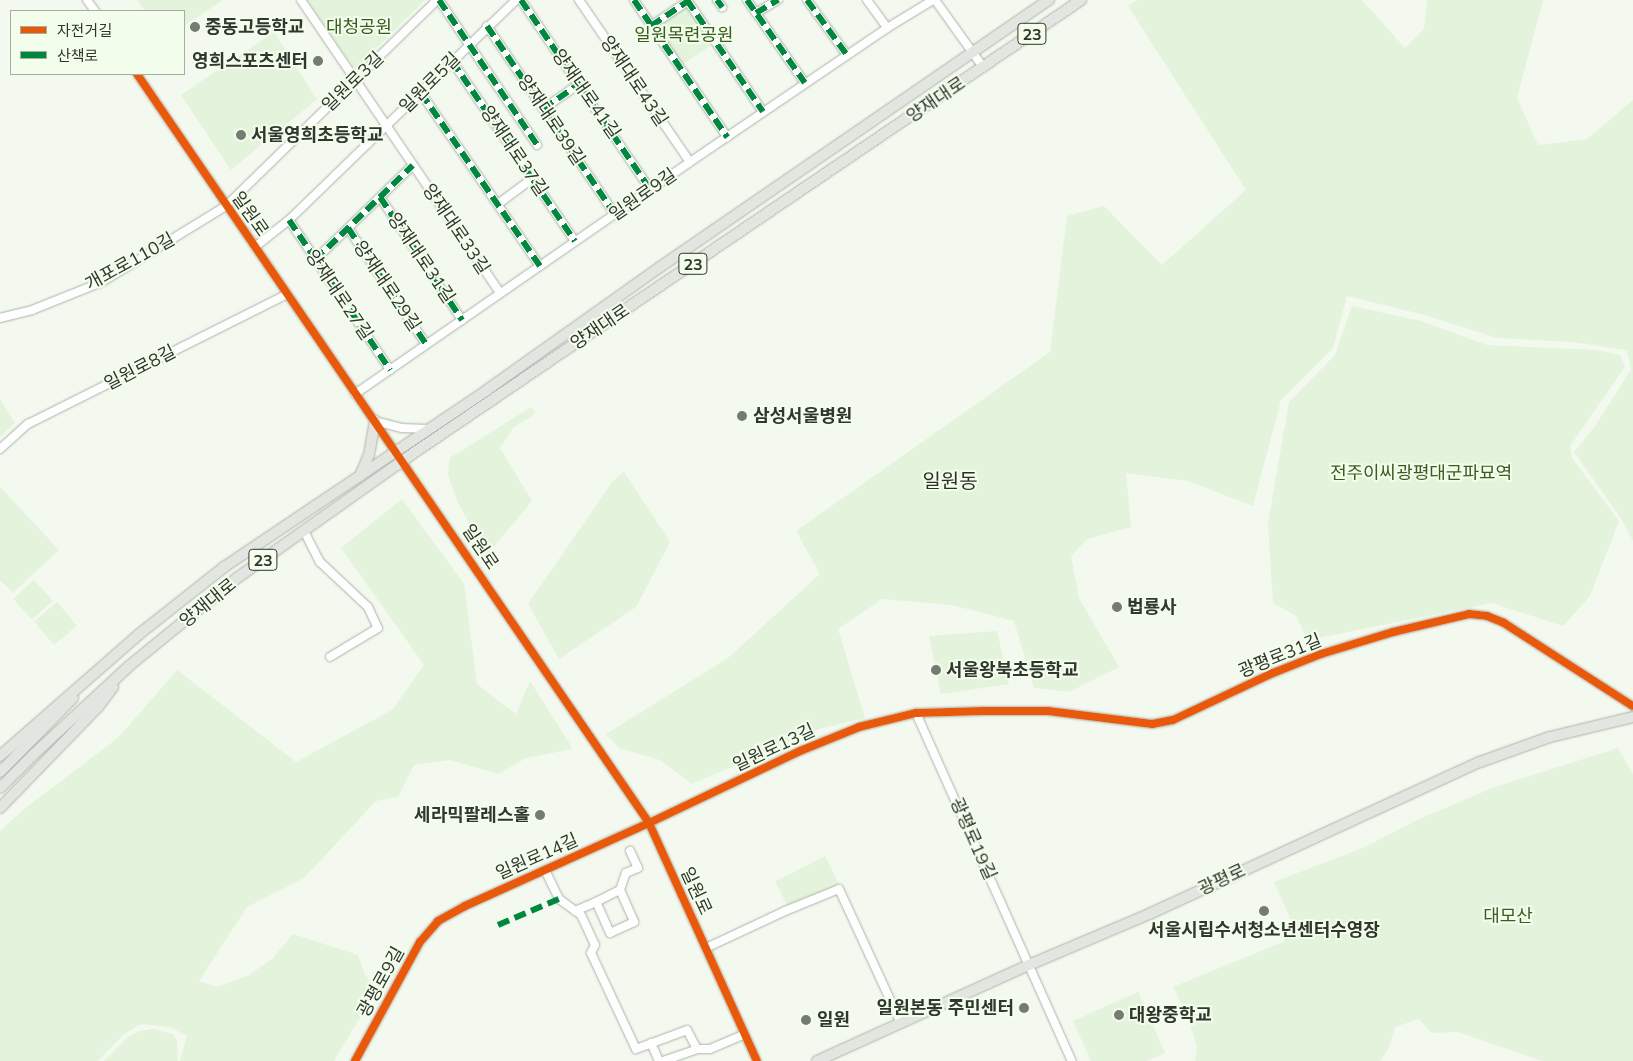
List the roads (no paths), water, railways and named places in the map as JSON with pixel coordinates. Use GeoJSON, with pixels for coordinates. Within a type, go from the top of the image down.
{"type":"FeatureCollection","features":[{"type":"Feature","properties":{"kind":"main road","name":"양재대로"},"geometry":{"type":"LineString","coordinates":[[0,788],[129,666],[237,578],[304,531],[399,457],[430,429],[668,262],[1049,0]]}},
{"type":"Feature","properties":{"kind":"main road","name":"양재대로"},"geometry":{"type":"LineString","coordinates":[[0,756],[138,635],[224,567],[360,477],[399,457],[983,68],[1081,0]]}},
{"type":"Feature","properties":{"kind":"main road"},"geometry":{"type":"LineString","coordinates":[[360,477],[369,455],[375,422]]}},
{"type":"Feature","properties":{"kind":"main road","name":"양재대로"},"geometry":{"type":"LineString","coordinates":[[0,772],[138,635]]}},
{"type":"Feature","properties":{"kind":"main road","name":"양재대로"},"geometry":{"type":"LineString","coordinates":[[0,808],[98,707],[129,666]]}},
{"type":"Feature","properties":{"kind":"main road","name":"광평로"},"geometry":{"type":"LineString","coordinates":[[817,1061],[1029,965],[1158,910],[1480,762],[1550,736],[1633,717]]}},
{"type":"Feature","properties":{"kind":"street","name":"양재대로33길"},"geometry":{"type":"LineString","coordinates":[[300,0],[500,293]]}},
{"type":"Feature","properties":{"kind":"street","name":"일원로3길"},"geometry":{"type":"LineString","coordinates":[[226,206],[354,79],[438,0]]}},
{"type":"Feature","properties":{"kind":"street"},"geometry":{"type":"LineString","coordinates":[[438,0],[470,43],[537,145]]}},
{"type":"Feature","properties":{"kind":"street","name":"일원로5길"},"geometry":{"type":"LineString","coordinates":[[255,247],[289,220],[421,93],[487,26],[516,0]]}},
{"type":"Feature","properties":{"kind":"street","name":"양재대로41길"},"geometry":{"type":"LineString","coordinates":[[521,0],[650,189]]}},
{"type":"Feature","properties":{"kind":"street","name":"양재대로43길"},"geometry":{"type":"LineString","coordinates":[[579,0],[690,162]]}},
{"type":"Feature","properties":{"kind":"street"},"geometry":{"type":"LineString","coordinates":[[634,0],[727,136]]}},
{"type":"Feature","properties":{"kind":"street"},"geometry":{"type":"LineString","coordinates":[[716,0],[722,7]]}},
{"type":"Feature","properties":{"kind":"street"},"geometry":{"type":"LineString","coordinates":[[747,0],[805,84]]}},
{"type":"Feature","properties":{"kind":"street"},"geometry":{"type":"LineString","coordinates":[[756,13],[778,0]]}},
{"type":"Feature","properties":{"kind":"street"},"geometry":{"type":"LineString","coordinates":[[808,0],[846,55]]}},
{"type":"Feature","properties":{"kind":"street"},"geometry":{"type":"LineString","coordinates":[[866,0],[887,28]]}},
{"type":"Feature","properties":{"kind":"street"},"geometry":{"type":"LineString","coordinates":[[934,0],[983,68]]}},
{"type":"Feature","properties":{"kind":"street","name":"일원로9길"},"geometry":{"type":"LineString","coordinates":[[356,394],[727,136],[887,28],[934,0]]}},
{"type":"Feature","properties":{"kind":"street"},"geometry":{"type":"LineString","coordinates":[[652,26],[688,1],[763,112]]}},
{"type":"Feature","properties":{"kind":"street","name":"양재대로39길"},"geometry":{"type":"LineString","coordinates":[[487,26],[615,214]]}},
{"type":"Feature","properties":{"kind":"street","name":"양재대로37길"},"geometry":{"type":"LineString","coordinates":[[452,61],[575,241]]}},
{"type":"Feature","properties":{"kind":"street","name":"일원로"},"geometry":{"type":"LineString","coordinates":[[138,75],[286,295],[356,394],[649,823],[757,1061]]}},
{"type":"Feature","properties":{"kind":"street"},"geometry":{"type":"LineString","coordinates":[[543,109],[579,84]]}},
{"type":"Feature","properties":{"kind":"street"},"geometry":{"type":"LineString","coordinates":[[421,93],[540,266]]}},
{"type":"Feature","properties":{"kind":"street","name":"양재대로33길"},"geometry":{"type":"LineString","coordinates":[[315,260],[413,165]]}},
{"type":"Feature","properties":{"kind":"street"},"geometry":{"type":"LineString","coordinates":[[498,204],[533,178]]}},
{"type":"Feature","properties":{"kind":"street","name":"양재대로31길"},"geometry":{"type":"LineString","coordinates":[[380,197],[462,320]]}},
{"type":"Feature","properties":{"kind":"street","name":"개포로110길"},"geometry":{"type":"LineString","coordinates":[[0,318],[32,310],[102,282],[226,206]]}},
{"type":"Feature","properties":{"kind":"street","name":"양재대로27길"},"geometry":{"type":"LineString","coordinates":[[289,220],[390,370]]}},
{"type":"Feature","properties":{"kind":"street","name":"양재대로29길"},"geometry":{"type":"LineString","coordinates":[[348,228],[426,344]]}},
{"type":"Feature","properties":{"kind":"street","name":"일원로8길"},"geometry":{"type":"LineString","coordinates":[[0,450],[28,424],[286,295]]}},
{"type":"Feature","properties":{"kind":"street"},"geometry":{"type":"LineString","coordinates":[[375,422],[401,428],[430,429]]}},
{"type":"Feature","properties":{"kind":"street"},"geometry":{"type":"LineString","coordinates":[[304,531],[320,562],[368,607],[378,628],[330,657]]}},
{"type":"Feature","properties":{"kind":"street","name":"광평로31길"},"geometry":{"type":"LineString","coordinates":[[916,713],[1048,711],[1152,724],[1172,720],[1273,673],[1322,654],[1393,632],[1469,614],[1487,616],[1504,623],[1633,706]]}},
{"type":"Feature","properties":{"kind":"street","name":"일원로13길"},"geometry":{"type":"LineString","coordinates":[[649,823],[800,751],[859,727],[916,713]]}},
{"type":"Feature","properties":{"kind":"street","name":"광평로19길"},"geometry":{"type":"LineString","coordinates":[[916,713],[1072,1061]]}},
{"type":"Feature","properties":{"kind":"street","name":"일원로14길"},"geometry":{"type":"LineString","coordinates":[[438,921],[465,906],[649,823]]}},
{"type":"Feature","properties":{"kind":"street"},"geometry":{"type":"LineString","coordinates":[[596,902],[610,933],[634,922],[620,890],[626,873],[638,868],[630,851]]}},
{"type":"Feature","properties":{"kind":"street"},"geometry":{"type":"LineString","coordinates":[[545,870],[559,899],[581,915],[595,945],[591,953],[636,1049],[687,1030],[697,1050]]}},
{"type":"Feature","properties":{"kind":"street"},"geometry":{"type":"LineString","coordinates":[[706,948],[785,911],[839,889],[900,1023]]}},
{"type":"Feature","properties":{"kind":"street"},"geometry":{"type":"LineString","coordinates":[[575,911],[620,890]]}},
{"type":"Feature","properties":{"kind":"street","name":"광평로9길"},"geometry":{"type":"LineString","coordinates":[[355,1061],[420,942],[438,921]]}},
{"type":"Feature","properties":{"kind":"street"},"geometry":{"type":"LineString","coordinates":[[651,1044],[661,1061],[710,1048],[745,1034]]}},
{"type":"Feature","properties":{"kind":"place","name":"중동고등학교"},"geometry":{"type":"Point","coordinates":[195,27]}},
{"type":"Feature","properties":{"kind":"place","name":"영희스포츠센터"},"geometry":{"type":"Point","coordinates":[318,61]}},
{"type":"Feature","properties":{"kind":"place","name":"서울영희초등학교"},"geometry":{"type":"Point","coordinates":[241,135]}},
{"type":"Feature","properties":{"kind":"place","name":"삼성서울병원"},"geometry":{"type":"Point","coordinates":[742,416]}},
{"type":"Feature","properties":{"kind":"place","name":"법룡사"},"geometry":{"type":"Point","coordinates":[1117,607]}},
{"type":"Feature","properties":{"kind":"place","name":"서울왕북초등학교"},"geometry":{"type":"Point","coordinates":[936,670]}},
{"type":"Feature","properties":{"kind":"place","name":"세라믹팔레스홀"},"geometry":{"type":"Point","coordinates":[540,815]}},
{"type":"Feature","properties":{"kind":"place","name":"서울시립수서청소년센터수영장"},"geometry":{"type":"Point","coordinates":[1264,911]}},
{"type":"Feature","properties":{"kind":"place","name":"일원본동 주민센터"},"geometry":{"type":"Point","coordinates":[1024,1008]}},
{"type":"Feature","properties":{"kind":"place","name":"대왕중학교"},"geometry":{"type":"Point","coordinates":[1119,1015]}},
{"type":"Feature","properties":{"kind":"place","name":"일원"},"geometry":{"type":"Point","coordinates":[806,1020]}},
{"type":"Feature","properties":{"kind":"district","name":"일원동"},"geometry":{"type":"Point","coordinates":[950,480]}},
{"type":"Feature","properties":{"kind":"park label","name":"대청공원"},"geometry":{"type":"Point","coordinates":[359,27]}},
{"type":"Feature","properties":{"kind":"park label","name":"일원목련공원"},"geometry":{"type":"Point","coordinates":[684,35]}},
{"type":"Feature","properties":{"kind":"park label","name":"전주이씨광평대군파묘역"},"geometry":{"type":"Point","coordinates":[1421,473]}},
{"type":"Feature","properties":{"kind":"park label","name":"대모산"},"geometry":{"type":"Point","coordinates":[1508,916]}}]}
